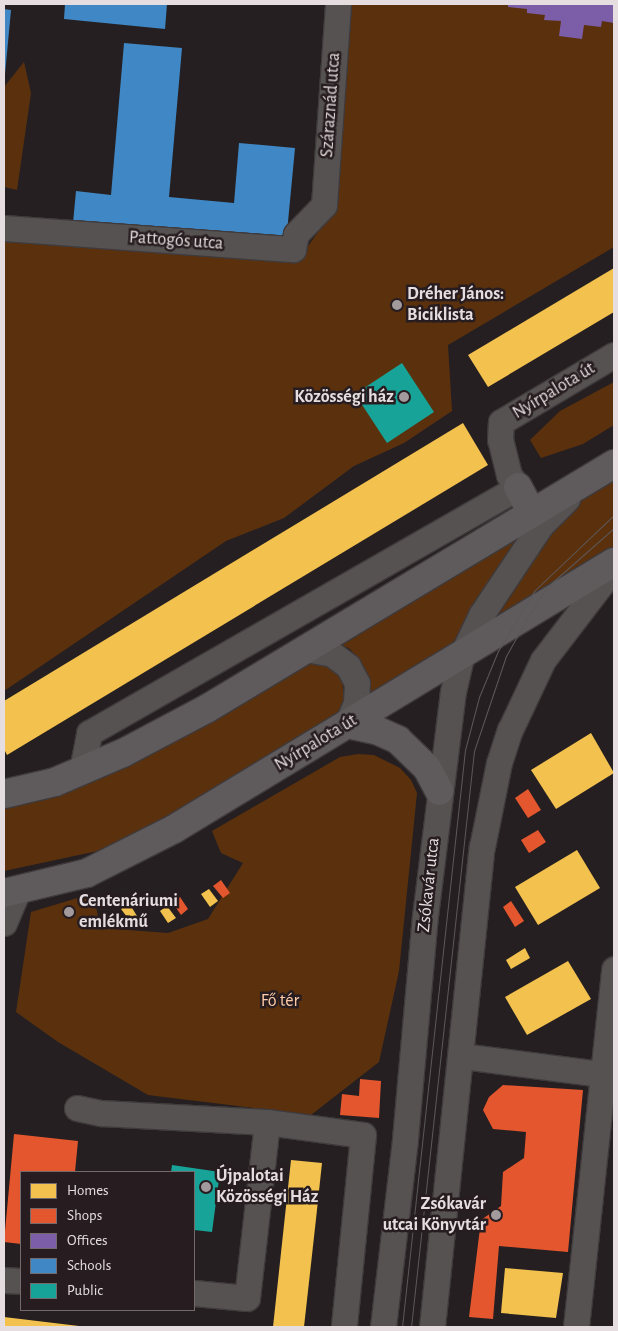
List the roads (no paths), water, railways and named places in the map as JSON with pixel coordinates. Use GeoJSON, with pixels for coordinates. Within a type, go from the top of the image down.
{"type":"FeatureCollection","features":[{"type":"Feature","properties":{"kind":"main road"},"geometry":{"type":"LineString","coordinates":[[4,794],[56,782],[123,753],[199,712],[614,464]]}},
{"type":"Feature","properties":{"kind":"main road"},"geometry":{"type":"LineString","coordinates":[[518,487],[532,513]]}},
{"type":"Feature","properties":{"kind":"main road","name":"Nyírpalota út"},"geometry":{"type":"LineString","coordinates":[[11,891],[87,873],[131,852],[461,657],[614,562]]}},
{"type":"Feature","properties":{"kind":"main road"},"geometry":{"type":"LineString","coordinates":[[347,724],[376,730],[398,740],[427,768],[439,791]]}},
{"type":"Feature","properties":{"kind":"street","name":"Száraznád utca"},"geometry":{"type":"LineString","coordinates":[[324,206],[338,4]]}},
{"type":"Feature","properties":{"kind":"street","name":"Pattogós utca"},"geometry":{"type":"LineString","coordinates":[[4,228],[293,249],[296,234],[324,206]]}},
{"type":"Feature","properties":{"kind":"street","name":"Nyírpalota út"},"geometry":{"type":"LineString","coordinates":[[518,487],[510,475],[500,440],[501,422],[614,355]]}},
{"type":"Feature","properties":{"kind":"street","name":"Zsókavár utca"},"geometry":{"type":"LineString","coordinates":[[383,1327],[439,791],[453,692],[461,657],[481,616],[513,564],[541,524],[583,484]]}},
{"type":"Feature","properties":{"kind":"street"},"geometry":{"type":"LineString","coordinates":[[82,770],[88,733],[518,487]]}},
{"type":"Feature","properties":{"kind":"street"},"geometry":{"type":"LineString","coordinates":[[432,1327],[462,1056],[482,847],[499,763],[510,730],[544,660],[614,567]]}},
{"type":"Feature","properties":{"kind":"street"},"geometry":{"type":"LineString","coordinates":[[305,649],[332,654],[348,666],[357,683],[356,703],[347,724]]}},
{"type":"Feature","properties":{"kind":"street"},"geometry":{"type":"LineString","coordinates":[[4,922],[11,891]]}},
{"type":"Feature","properties":{"kind":"street"},"geometry":{"type":"LineString","coordinates":[[576,1327],[601,1074],[612,999],[614,968]]}},
{"type":"Feature","properties":{"kind":"street"},"geometry":{"type":"LineString","coordinates":[[462,1056],[601,1074]]}},
{"type":"Feature","properties":{"kind":"street"},"geometry":{"type":"LineString","coordinates":[[77,1108],[102,1113],[267,1122],[364,1135],[344,1327]]}},
{"type":"Feature","properties":{"kind":"street"},"geometry":{"type":"LineString","coordinates":[[195,1293],[247,1298],[267,1122]]}},
{"type":"Feature","properties":{"kind":"street"},"geometry":{"type":"LineString","coordinates":[[4,1280],[20,1281]]}},
{"type":"Feature","properties":{"kind":"tram line"},"geometry":{"type":"LineString","coordinates":[[402,1327],[465,750],[479,697],[498,651],[535,590],[614,515]]}},
{"type":"Feature","properties":{"kind":"tram line"},"geometry":{"type":"LineString","coordinates":[[411,1327],[474,751],[506,656],[529,615],[547,587],[614,528]]}},
{"type":"Feature","properties":{"kind":"place","name":"Dréher János: Biciklista"},"geometry":{"type":"Point","coordinates":[397,305]}},
{"type":"Feature","properties":{"kind":"place","name":"Közösségi ház"},"geometry":{"type":"Point","coordinates":[404,397]}},
{"type":"Feature","properties":{"kind":"place","name":"Centenáriumi emlékmű"},"geometry":{"type":"Point","coordinates":[69,912]}},
{"type":"Feature","properties":{"kind":"place","name":"Újpalotai Közösségi Ház"},"geometry":{"type":"Point","coordinates":[206,1187]}},
{"type":"Feature","properties":{"kind":"place","name":"Zsókavár utcai Könyvtár"},"geometry":{"type":"Point","coordinates":[496,1215]}},
{"type":"Feature","properties":{"kind":"park label","name":"Fő tér"},"geometry":{"type":"Point","coordinates":[280,1001]}}]}
